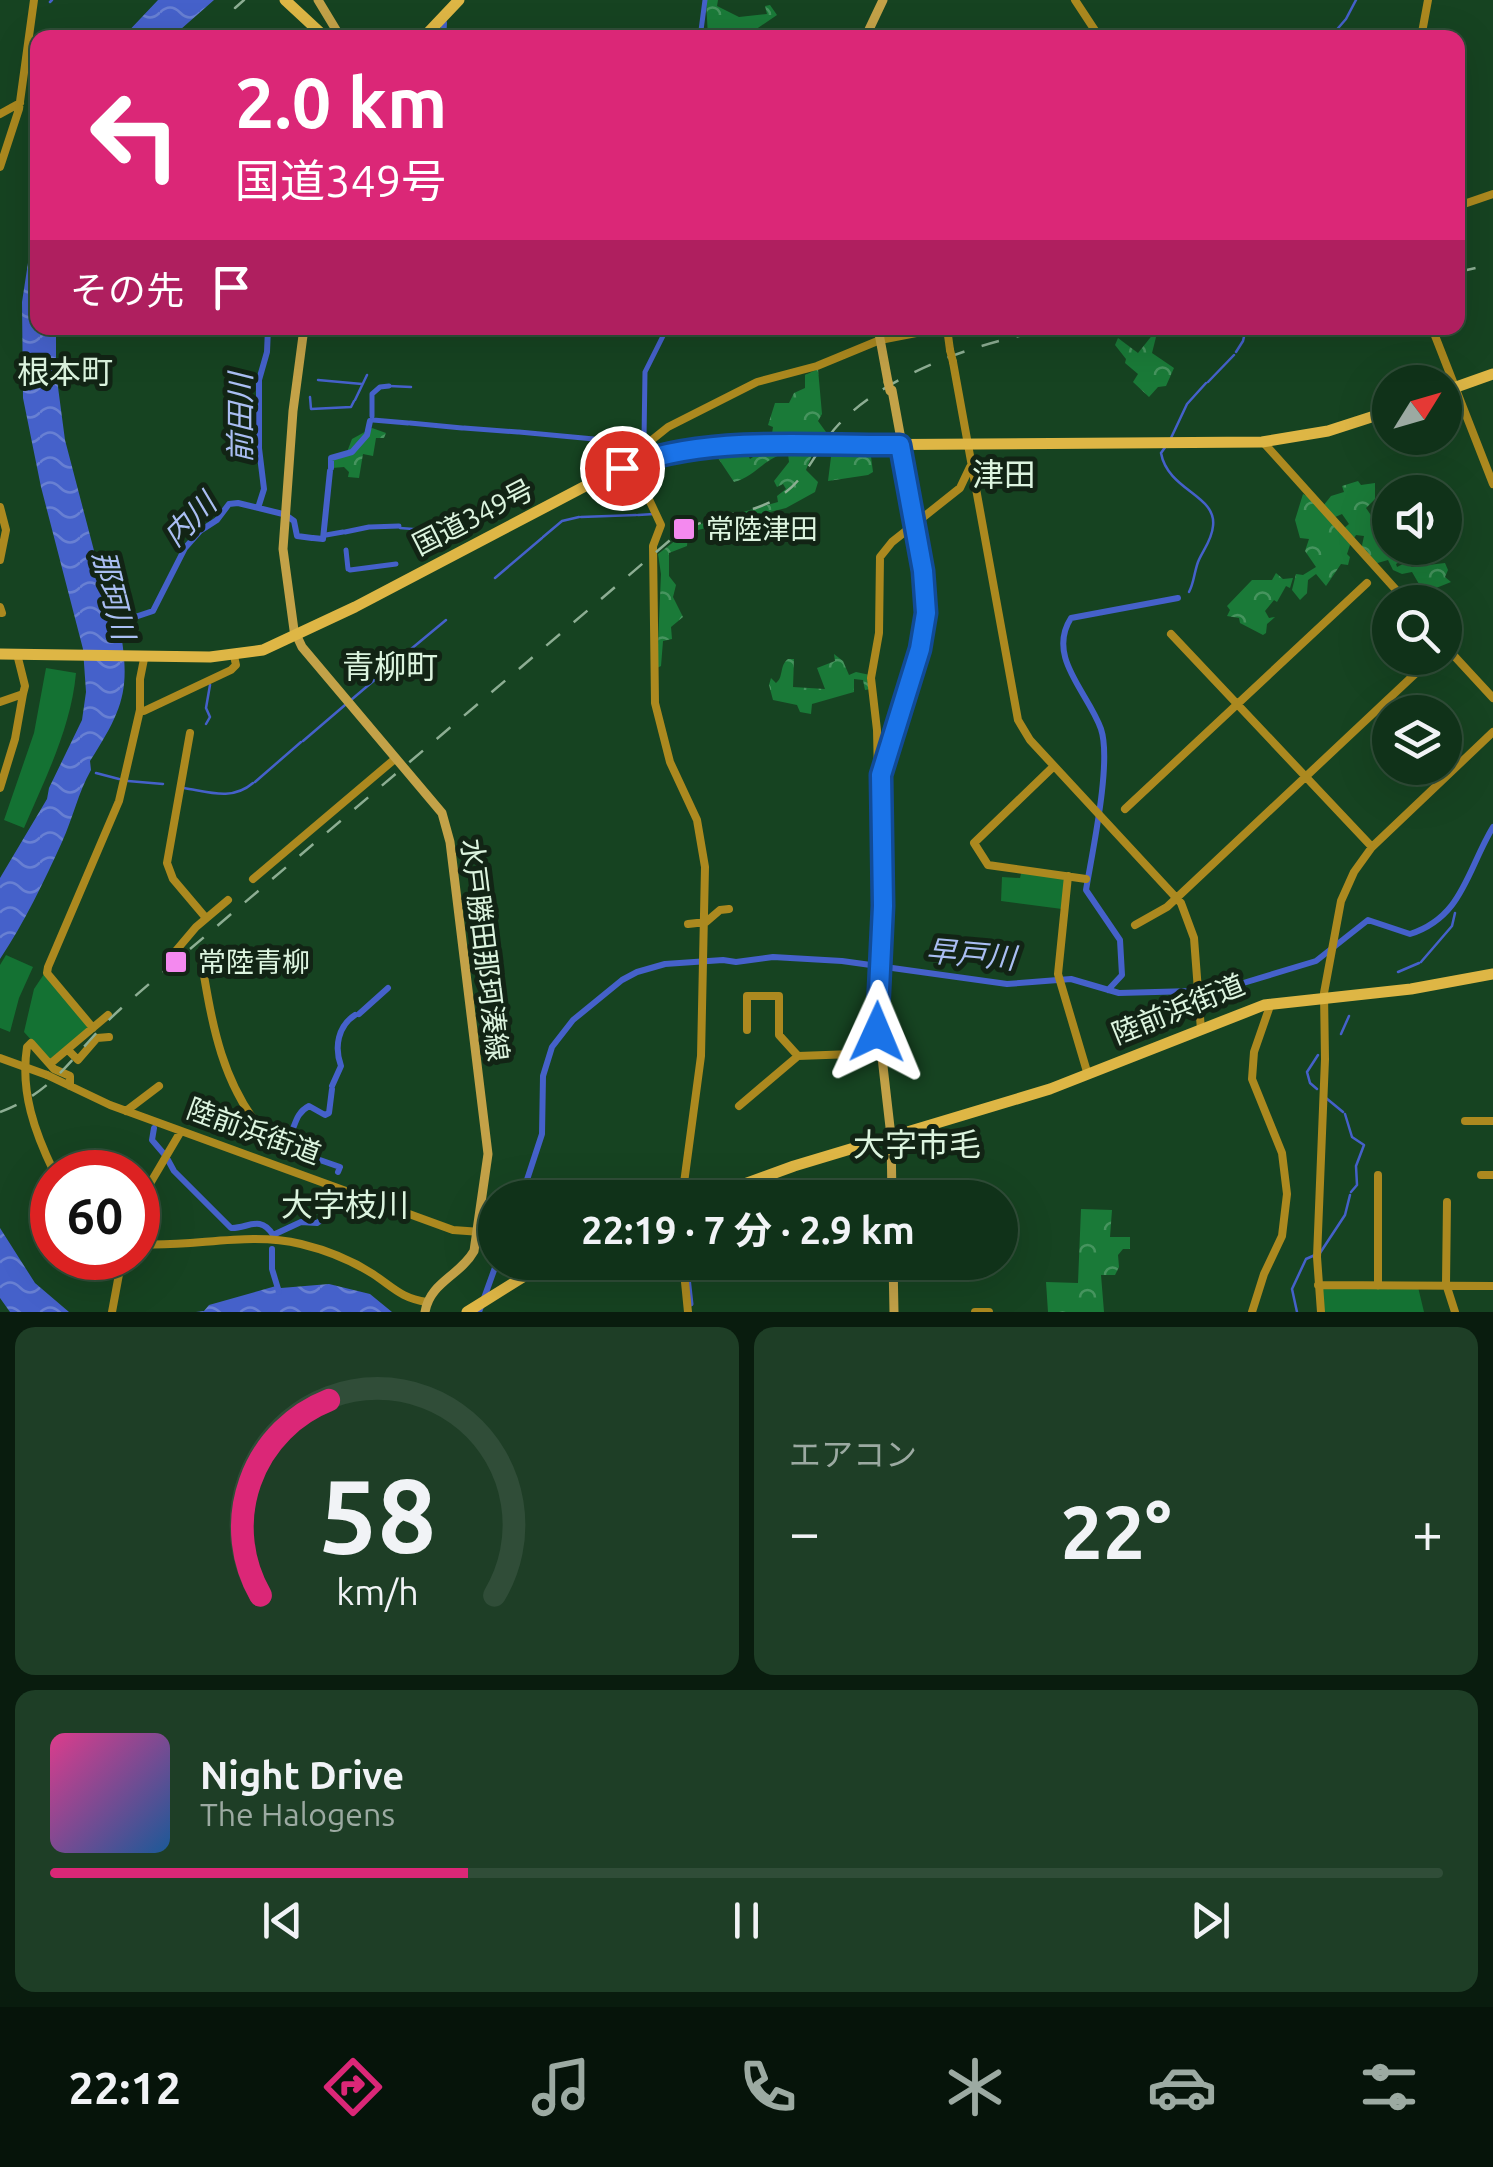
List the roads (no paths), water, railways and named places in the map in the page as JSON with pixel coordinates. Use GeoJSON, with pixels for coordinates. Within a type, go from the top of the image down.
{"type":"FeatureCollection","features":[{"type":"Feature","properties":{"kind":"highway"},"geometry":{"type":"LineString","coordinates":[[284,0],[316,30]]}},
{"type":"Feature","properties":{"kind":"highway"},"geometry":{"type":"LineString","coordinates":[[432,30],[460,0]]}},
{"type":"Feature","properties":{"kind":"highway"},"geometry":{"type":"LineString","coordinates":[[1462,383],[1493,372]]}},
{"type":"Feature","properties":{"kind":"highway","name":"国道349号"},"geometry":{"type":"LineString","coordinates":[[0,655],[234,657],[263,650],[297,638],[638,459],[704,448],[823,444],[1261,440],[1328,431],[1372,415]]}},
{"type":"Feature","properties":{"kind":"highway","name":"陸前浜街道"},"geometry":{"type":"LineString","coordinates":[[758,1180],[1087,1073],[1271,1001],[1411,990],[1492,974]]}},
{"type":"Feature","properties":{"kind":"highway"},"geometry":{"type":"LineString","coordinates":[[472,1310],[524,1280]]}},
{"type":"Feature","properties":{"kind":"main road"},"geometry":{"type":"LineString","coordinates":[[318,0],[336,30]]}},
{"type":"Feature","properties":{"kind":"main road"},"geometry":{"type":"LineString","coordinates":[[868,30],[881,0]]}},
{"type":"Feature","properties":{"kind":"main road"},"geometry":{"type":"LineString","coordinates":[[297,638],[283,559],[283,533],[303,335]]}},
{"type":"Feature","properties":{"kind":"main road"},"geometry":{"type":"LineString","coordinates":[[881,335],[926,594],[923,639],[880,780],[883,906],[880,1053],[891,1136],[892,1180]]}},
{"type":"Feature","properties":{"kind":"main road"},"geometry":{"type":"LineString","coordinates":[[880,966],[886,905],[883,780],[928,620],[928,587],[915,524]]}},
{"type":"Feature","properties":{"kind":"main road","name":"水戸勝田那珂湊線"},"geometry":{"type":"LineString","coordinates":[[297,638],[440,810],[447,825],[488,1154],[470,1259],[434,1290],[426,1307]]}},
{"type":"Feature","properties":{"kind":"main road"},"geometry":{"type":"LineString","coordinates":[[894,1280],[894,1312]]}},
{"type":"Feature","properties":{"kind":"street"},"geometry":{"type":"LineString","coordinates":[[0,167],[20,104],[34,0]]}},
{"type":"Feature","properties":{"kind":"street"},"geometry":{"type":"LineString","coordinates":[[1075,0],[1094,30]]}},
{"type":"Feature","properties":{"kind":"street"},"geometry":{"type":"LineString","coordinates":[[1422,30],[1428,0]]}},
{"type":"Feature","properties":{"kind":"street"},"geometry":{"type":"LineString","coordinates":[[0,114],[20,104]]}},
{"type":"Feature","properties":{"kind":"street"},"geometry":{"type":"LineString","coordinates":[[1465,204],[1493,194]]}},
{"type":"Feature","properties":{"kind":"street"},"geometry":{"type":"LineString","coordinates":[[684,1180],[701,1056],[705,886],[702,841],[671,765],[653,692],[653,546],[661,525],[646,493],[638,459],[668,427],[749,385],[808,370],[882,340],[908,335]]}},
{"type":"Feature","properties":{"kind":"street"},"geometry":{"type":"LineString","coordinates":[[946,335],[1018,720],[1030,740],[1178,898],[1192,932],[1200,1028]]}},
{"type":"Feature","properties":{"kind":"street"},"geometry":{"type":"LineString","coordinates":[[1434,335],[1442,365]]}},
{"type":"Feature","properties":{"kind":"street"},"geometry":{"type":"LineString","coordinates":[[1462,416],[1493,484]]}},
{"type":"Feature","properties":{"kind":"street"},"geometry":{"type":"LineString","coordinates":[[1261,440],[1392,585]]}},
{"type":"Feature","properties":{"kind":"street"},"geometry":{"type":"LineString","coordinates":[[880,780],[871,678],[879,633],[878,564],[886,548],[960,488],[971,464]]}},
{"type":"Feature","properties":{"kind":"street"},"geometry":{"type":"LineString","coordinates":[[0,507],[6,530],[0,560]]}},
{"type":"Feature","properties":{"kind":"street"},"geometry":{"type":"LineString","coordinates":[[1125,809],[1367,582]]}},
{"type":"Feature","properties":{"kind":"street"},"geometry":{"type":"LineString","coordinates":[[1170,634],[1372,847]]}},
{"type":"Feature","properties":{"kind":"street"},"geometry":{"type":"LineString","coordinates":[[0,788],[26,686],[17,655]]}},
{"type":"Feature","properties":{"kind":"street"},"geometry":{"type":"LineString","coordinates":[[140,710],[159,706],[228,672],[235,667],[234,657]]}},
{"type":"Feature","properties":{"kind":"street"},"geometry":{"type":"LineString","coordinates":[[93,1028],[47,973],[119,801],[140,710],[141,658]]}},
{"type":"Feature","properties":{"kind":"street"},"geometry":{"type":"LineString","coordinates":[[1462,664],[1493,698]]}},
{"type":"Feature","properties":{"kind":"street"},"geometry":{"type":"LineString","coordinates":[[1135,926],[1156,916],[1178,898],[1414,675]]}},
{"type":"Feature","properties":{"kind":"street"},"geometry":{"type":"LineString","coordinates":[[0,702],[24,694]]}},
{"type":"Feature","properties":{"kind":"street"},"geometry":{"type":"LineString","coordinates":[[1321,1312],[1318,1285],[1324,995],[1345,891],[1372,847],[1493,732]]}},
{"type":"Feature","properties":{"kind":"street"},"geometry":{"type":"LineString","coordinates":[[190,733],[167,863],[173,879],[206,918]]}},
{"type":"Feature","properties":{"kind":"street"},"geometry":{"type":"LineString","coordinates":[[253,879],[396,758]]}},
{"type":"Feature","properties":{"kind":"street"},"geometry":{"type":"LineString","coordinates":[[1054,766],[974,843],[988,865],[1086,878]]}},
{"type":"Feature","properties":{"kind":"street"},"geometry":{"type":"LineString","coordinates":[[1068,876],[1059,978],[1087,1073]]}},
{"type":"Feature","properties":{"kind":"street"},"geometry":{"type":"LineString","coordinates":[[174,953],[228,900]]}},
{"type":"Feature","properties":{"kind":"street"},"geometry":{"type":"LineString","coordinates":[[688,924],[702,922],[728,909]]}},
{"type":"Feature","properties":{"kind":"street"},"geometry":{"type":"LineString","coordinates":[[201,958],[221,1058],[248,1114],[265,1134]]}},
{"type":"Feature","properties":{"kind":"street"},"geometry":{"type":"LineString","coordinates":[[746,1030],[746,996],[779,996],[779,1035],[798,1056]]}},
{"type":"Feature","properties":{"kind":"street"},"geometry":{"type":"LineString","coordinates":[[1252,1312],[1282,1236],[1287,1194],[1282,1153],[1252,1079],[1254,1052],[1271,1001]]}},
{"type":"Feature","properties":{"kind":"street"},"geometry":{"type":"LineString","coordinates":[[50,1064],[108,1016]]}},
{"type":"Feature","properties":{"kind":"street"},"geometry":{"type":"LineString","coordinates":[[68,1050],[78,1060],[97,1038],[109,1037]]}},
{"type":"Feature","properties":{"kind":"street"},"geometry":{"type":"LineString","coordinates":[[44,1150],[32,1124],[27,1047],[31,1043],[60,1073],[70,1076],[70,1086]]}},
{"type":"Feature","properties":{"kind":"street"},"geometry":{"type":"LineString","coordinates":[[738,1106],[798,1056],[880,1053]]}},
{"type":"Feature","properties":{"kind":"street","name":"陸前浜街道"},"geometry":{"type":"LineString","coordinates":[[0,1058],[126,1111],[453,1230],[477,1232]]}},
{"type":"Feature","properties":{"kind":"street"},"geometry":{"type":"LineString","coordinates":[[126,1111],[159,1086]]}},
{"type":"Feature","properties":{"kind":"street"},"geometry":{"type":"LineString","coordinates":[[1464,1121],[1493,1121]]}},
{"type":"Feature","properties":{"kind":"street"},"geometry":{"type":"LineString","coordinates":[[160,1167],[181,1131]]}},
{"type":"Feature","properties":{"kind":"street"},"geometry":{"type":"LineString","coordinates":[[1378,1175],[1378,1286]]}},
{"type":"Feature","properties":{"kind":"street"},"geometry":{"type":"LineString","coordinates":[[1482,1175],[1493,1175]]}},
{"type":"Feature","properties":{"kind":"street"},"geometry":{"type":"LineString","coordinates":[[1448,1202],[1447,1286],[1455,1312]]}},
{"type":"Feature","properties":{"kind":"street"},"geometry":{"type":"LineString","coordinates":[[160,1243],[262,1239],[289,1242],[342,1258],[426,1307]]}},
{"type":"Feature","properties":{"kind":"street"},"geometry":{"type":"LineString","coordinates":[[112,1312],[118,1280]]}},
{"type":"Feature","properties":{"kind":"street"},"geometry":{"type":"LineString","coordinates":[[685,1280],[688,1312]]}},
{"type":"Feature","properties":{"kind":"street"},"geometry":{"type":"LineString","coordinates":[[1318,1285],[1493,1286]]}},
{"type":"Feature","properties":{"kind":"street"},"geometry":{"type":"LineString","coordinates":[[975,1312],[990,1310]]}},
{"type":"Feature","properties":{"kind":"water"},"geometry":{"type":"Polygon","coordinates":[[[158,0],[214,0],[180,30],[130,30],[158,0]]]}},
{"type":"Feature","properties":{"kind":"water"},"geometry":{"type":"Polygon","coordinates":[[[30,250],[30,335],[56,335],[56,372],[65,440],[97,562],[117,615],[139,617],[119,622],[124,680],[118,710],[90,761],[91,770],[48,872],[0,959],[0,878],[47,799],[82,720],[86,692],[83,649],[41,487],[23,398],[22,302],[30,250]]]}},
{"type":"Feature","properties":{"kind":"water"},"geometry":{"type":"Polygon","coordinates":[[[0,1228],[30,1280],[69,1312],[10,1312],[0,1298],[0,1228]]]}},
{"type":"Feature","properties":{"kind":"water"},"geometry":{"type":"Polygon","coordinates":[[[329,1284],[370,1294],[392,1312],[196,1312],[276,1286],[329,1284]]]}},
{"type":"Feature","properties":{"kind":"waterway"},"geometry":{"type":"LineString","coordinates":[[701,30],[705,0]]}},
{"type":"Feature","properties":{"kind":"waterway"},"geometry":{"type":"LineString","coordinates":[[1336,30],[1356,0]]}},
{"type":"Feature","properties":{"kind":"waterway","name":"前田川"},"geometry":{"type":"LineString","coordinates":[[444,23],[444,30]]}},
{"type":"Feature","properties":{"kind":"waterway","name":"前田川"},"geometry":{"type":"LineString","coordinates":[[258,508],[264,489],[259,448],[259,380],[268,335]]}},
{"type":"Feature","properties":{"kind":"waterway"},"geometry":{"type":"LineString","coordinates":[[644,439],[645,372],[664,335]]}},
{"type":"Feature","properties":{"kind":"waterway"},"geometry":{"type":"LineString","coordinates":[[1236,352],[1244,335]]}},
{"type":"Feature","properties":{"kind":"waterway"},"geometry":{"type":"LineString","coordinates":[[1208,382],[1234,355]]}},
{"type":"Feature","properties":{"kind":"waterway"},"geometry":{"type":"LineString","coordinates":[[355,400],[367,375]]}},
{"type":"Feature","properties":{"kind":"waterway"},"geometry":{"type":"LineString","coordinates":[[318,380],[362,384]]}},
{"type":"Feature","properties":{"kind":"waterway"},"geometry":{"type":"LineString","coordinates":[[1171,438],[1187,404],[1206,383]]}},
{"type":"Feature","properties":{"kind":"waterway"},"geometry":{"type":"LineString","coordinates":[[389,386],[411,387]]}},
{"type":"Feature","properties":{"kind":"waterway"},"geometry":{"type":"LineString","coordinates":[[372,416],[372,394],[389,386]]}},
{"type":"Feature","properties":{"kind":"waterway"},"geometry":{"type":"LineString","coordinates":[[310,397],[311,409],[351,407],[354,401]]}},
{"type":"Feature","properties":{"kind":"waterway"},"geometry":{"type":"LineString","coordinates":[[373,420],[408,423]]}},
{"type":"Feature","properties":{"kind":"waterway"},"geometry":{"type":"LineString","coordinates":[[331,468],[331,458],[352,452],[367,435],[370,421]]}},
{"type":"Feature","properties":{"kind":"waterway"},"geometry":{"type":"LineString","coordinates":[[410,423],[462,428]]}},
{"type":"Feature","properties":{"kind":"waterway"},"geometry":{"type":"LineString","coordinates":[[464,428],[518,432]]}},
{"type":"Feature","properties":{"kind":"waterway"},"geometry":{"type":"LineString","coordinates":[[519,432],[594,439]]}},
{"type":"Feature","properties":{"kind":"waterway"},"geometry":{"type":"LineString","coordinates":[[597,439],[633,442],[638,437]]}},
{"type":"Feature","properties":{"kind":"waterway"},"geometry":{"type":"LineString","coordinates":[[1166,446],[1161,453],[1165,466],[1208,507],[1212,516],[1211,536],[1189,592]]}},
{"type":"Feature","properties":{"kind":"waterway"},"geometry":{"type":"LineString","coordinates":[[313,538],[323,539],[330,471]]}},
{"type":"Feature","properties":{"kind":"waterway","name":"内川"},"geometry":{"type":"LineString","coordinates":[[132,618],[153,611],[185,548],[229,504],[283,514]]}},
{"type":"Feature","properties":{"kind":"waterway"},"geometry":{"type":"LineString","coordinates":[[638,515],[654,514]]}},
{"type":"Feature","properties":{"kind":"waterway"},"geometry":{"type":"LineString","coordinates":[[581,517],[636,515]]}},
{"type":"Feature","properties":{"kind":"waterway","name":"内川"},"geometry":{"type":"LineString","coordinates":[[287,516],[294,521],[297,536],[312,538]]}},
{"type":"Feature","properties":{"kind":"waterway"},"geometry":{"type":"LineString","coordinates":[[543,537],[562,521],[579,517]]}},
{"type":"Feature","properties":{"kind":"waterway"},"geometry":{"type":"LineString","coordinates":[[370,527],[399,526]]}},
{"type":"Feature","properties":{"kind":"waterway"},"geometry":{"type":"LineString","coordinates":[[345,532],[369,527]]}},
{"type":"Feature","properties":{"kind":"waterway"},"geometry":{"type":"LineString","coordinates":[[400,528],[452,532]]}},
{"type":"Feature","properties":{"kind":"waterway"},"geometry":{"type":"LineString","coordinates":[[326,535],[343,532]]}},
{"type":"Feature","properties":{"kind":"waterway"},"geometry":{"type":"LineString","coordinates":[[495,578],[542,538]]}},
{"type":"Feature","properties":{"kind":"waterway","name":"内川"},"geometry":{"type":"LineString","coordinates":[[346,550],[348,569]]}},
{"type":"Feature","properties":{"kind":"waterway"},"geometry":{"type":"LineString","coordinates":[[350,570],[396,564]]}},
{"type":"Feature","properties":{"kind":"waterway"},"geometry":{"type":"LineString","coordinates":[[1108,990],[1122,975],[1120,940],[1086,890],[1100,808],[1104,744],[1095,715],[1066,661],[1065,632],[1071,618],[1178,598]]}},
{"type":"Feature","properties":{"kind":"waterway"},"geometry":{"type":"LineString","coordinates":[[399,659],[446,620]]}},
{"type":"Feature","properties":{"kind":"waterway"},"geometry":{"type":"LineString","coordinates":[[351,700],[398,660]]}},
{"type":"Feature","properties":{"kind":"waterway"},"geometry":{"type":"LineString","coordinates":[[206,724],[210,717],[206,708],[210,685]]}},
{"type":"Feature","properties":{"kind":"waterway"},"geometry":{"type":"LineString","coordinates":[[303,741],[345,705]]}},
{"type":"Feature","properties":{"kind":"waterway"},"geometry":{"type":"LineString","coordinates":[[255,782],[301,742]]}},
{"type":"Feature","properties":{"kind":"waterway"},"geometry":{"type":"LineString","coordinates":[[96,773],[119,779]]}},
{"type":"Feature","properties":{"kind":"waterway"},"geometry":{"type":"LineString","coordinates":[[128,781],[163,784]]}},
{"type":"Feature","properties":{"kind":"waterway"},"geometry":{"type":"LineString","coordinates":[[184,788],[229,794],[253,783]]}},
{"type":"Feature","properties":{"kind":"waterway","name":"早戸川"},"geometry":{"type":"LineString","coordinates":[[527,1180],[542,1134],[543,1076],[552,1047],[573,1020],[637,972],[665,964],[773,957],[842,961],[1007,984],[1071,979],[1119,993],[1230,987],[1316,961],[1368,920],[1410,934],[1428,926],[1453,904],[1493,827]]}},
{"type":"Feature","properties":{"kind":"waterway"},"geometry":{"type":"LineString","coordinates":[[1421,962],[1452,926],[1455,913]]}},
{"type":"Feature","properties":{"kind":"waterway"},"geometry":{"type":"LineString","coordinates":[[1398,972],[1419,963]]}},
{"type":"Feature","properties":{"kind":"waterway"},"geometry":{"type":"LineString","coordinates":[[359,1014],[388,988]]}},
{"type":"Feature","properties":{"kind":"waterway"},"geometry":{"type":"LineString","coordinates":[[332,1086],[341,1066],[339,1038],[355,1015]]}},
{"type":"Feature","properties":{"kind":"waterway"},"geometry":{"type":"LineString","coordinates":[[1341,1034],[1349,1016]]}},
{"type":"Feature","properties":{"kind":"waterway"},"geometry":{"type":"LineString","coordinates":[[1317,1089],[1307,1072],[1318,1055]]}},
{"type":"Feature","properties":{"kind":"waterway"},"geometry":{"type":"LineString","coordinates":[[332,1089],[329,1113],[325,1115],[309,1106],[304,1109],[288,1139],[294,1150],[340,1167],[338,1172]]}},
{"type":"Feature","properties":{"kind":"waterway"},"geometry":{"type":"LineString","coordinates":[[1326,1098],[1343,1112]]}},
{"type":"Feature","properties":{"kind":"waterway"},"geometry":{"type":"LineString","coordinates":[[1345,1114],[1352,1137],[1364,1145],[1356,1166],[1357,1185],[1351,1192]]}},
{"type":"Feature","properties":{"kind":"waterway"},"geometry":{"type":"LineString","coordinates":[[154,1128],[152,1140],[164,1154]]}},
{"type":"Feature","properties":{"kind":"waterway"},"geometry":{"type":"LineString","coordinates":[[168,1160],[174,1171],[231,1228],[258,1224],[273,1235]]}},
{"type":"Feature","properties":{"kind":"waterway"},"geometry":{"type":"LineString","coordinates":[[273,1235],[301,1222],[317,1223],[337,1209],[332,1195]]}},
{"type":"Feature","properties":{"kind":"waterway"},"geometry":{"type":"LineString","coordinates":[[1320,1253],[1345,1215],[1350,1195]]}},
{"type":"Feature","properties":{"kind":"waterway"},"geometry":{"type":"LineString","coordinates":[[272,1249],[272,1269],[279,1292]]}},
{"type":"Feature","properties":{"kind":"waterway"},"geometry":{"type":"LineString","coordinates":[[1297,1312],[1292,1289],[1306,1259],[1315,1255]]}},
{"type":"Feature","properties":{"kind":"waterway","name":"早戸川"},"geometry":{"type":"LineString","coordinates":[[479,1312],[491,1280]]}},
{"type":"Feature","properties":{"kind":"waterway"},"geometry":{"type":"LineString","coordinates":[[688,1280],[691,1304]]}},
{"type":"Feature","properties":{"kind":"tram line"},"geometry":{"type":"LineString","coordinates":[[235,8],[244,0]]}},
{"type":"Feature","properties":{"kind":"railway"},"geometry":{"type":"LineString","coordinates":[[1465,270],[1493,264]]}},
{"type":"Feature","properties":{"kind":"railway"},"geometry":{"type":"LineString","coordinates":[[0,1112],[45,1086],[131,1000],[675,536],[782,495],[799,480],[839,424],[886,388],[943,360],[1025,335]]}},
{"type":"Feature","properties":{"kind":"place","name":"常陸津田"},"geometry":{"type":"Point","coordinates":[684,529]}},
{"type":"Feature","properties":{"kind":"place","name":"常陸青柳"},"geometry":{"type":"Point","coordinates":[176,962]}},
{"type":"Feature","properties":{"kind":"district","name":"根本町"},"geometry":{"type":"Point","coordinates":[65,372]}},
{"type":"Feature","properties":{"kind":"district","name":"津田"},"geometry":{"type":"Point","coordinates":[1004,475]}},
{"type":"Feature","properties":{"kind":"district","name":"青柳町"},"geometry":{"type":"Point","coordinates":[390,667]}},
{"type":"Feature","properties":{"kind":"district","name":"大字市毛"},"geometry":{"type":"Point","coordinates":[917,1145]}},
{"type":"Feature","properties":{"kind":"district","name":"大字枝川"},"geometry":{"type":"Point","coordinates":[345,1205]}},
{"type":"Feature","properties":{"kind":"water label","name":"那珂川"},"geometry":{"type":"Point","coordinates":[113,595]}}]}
